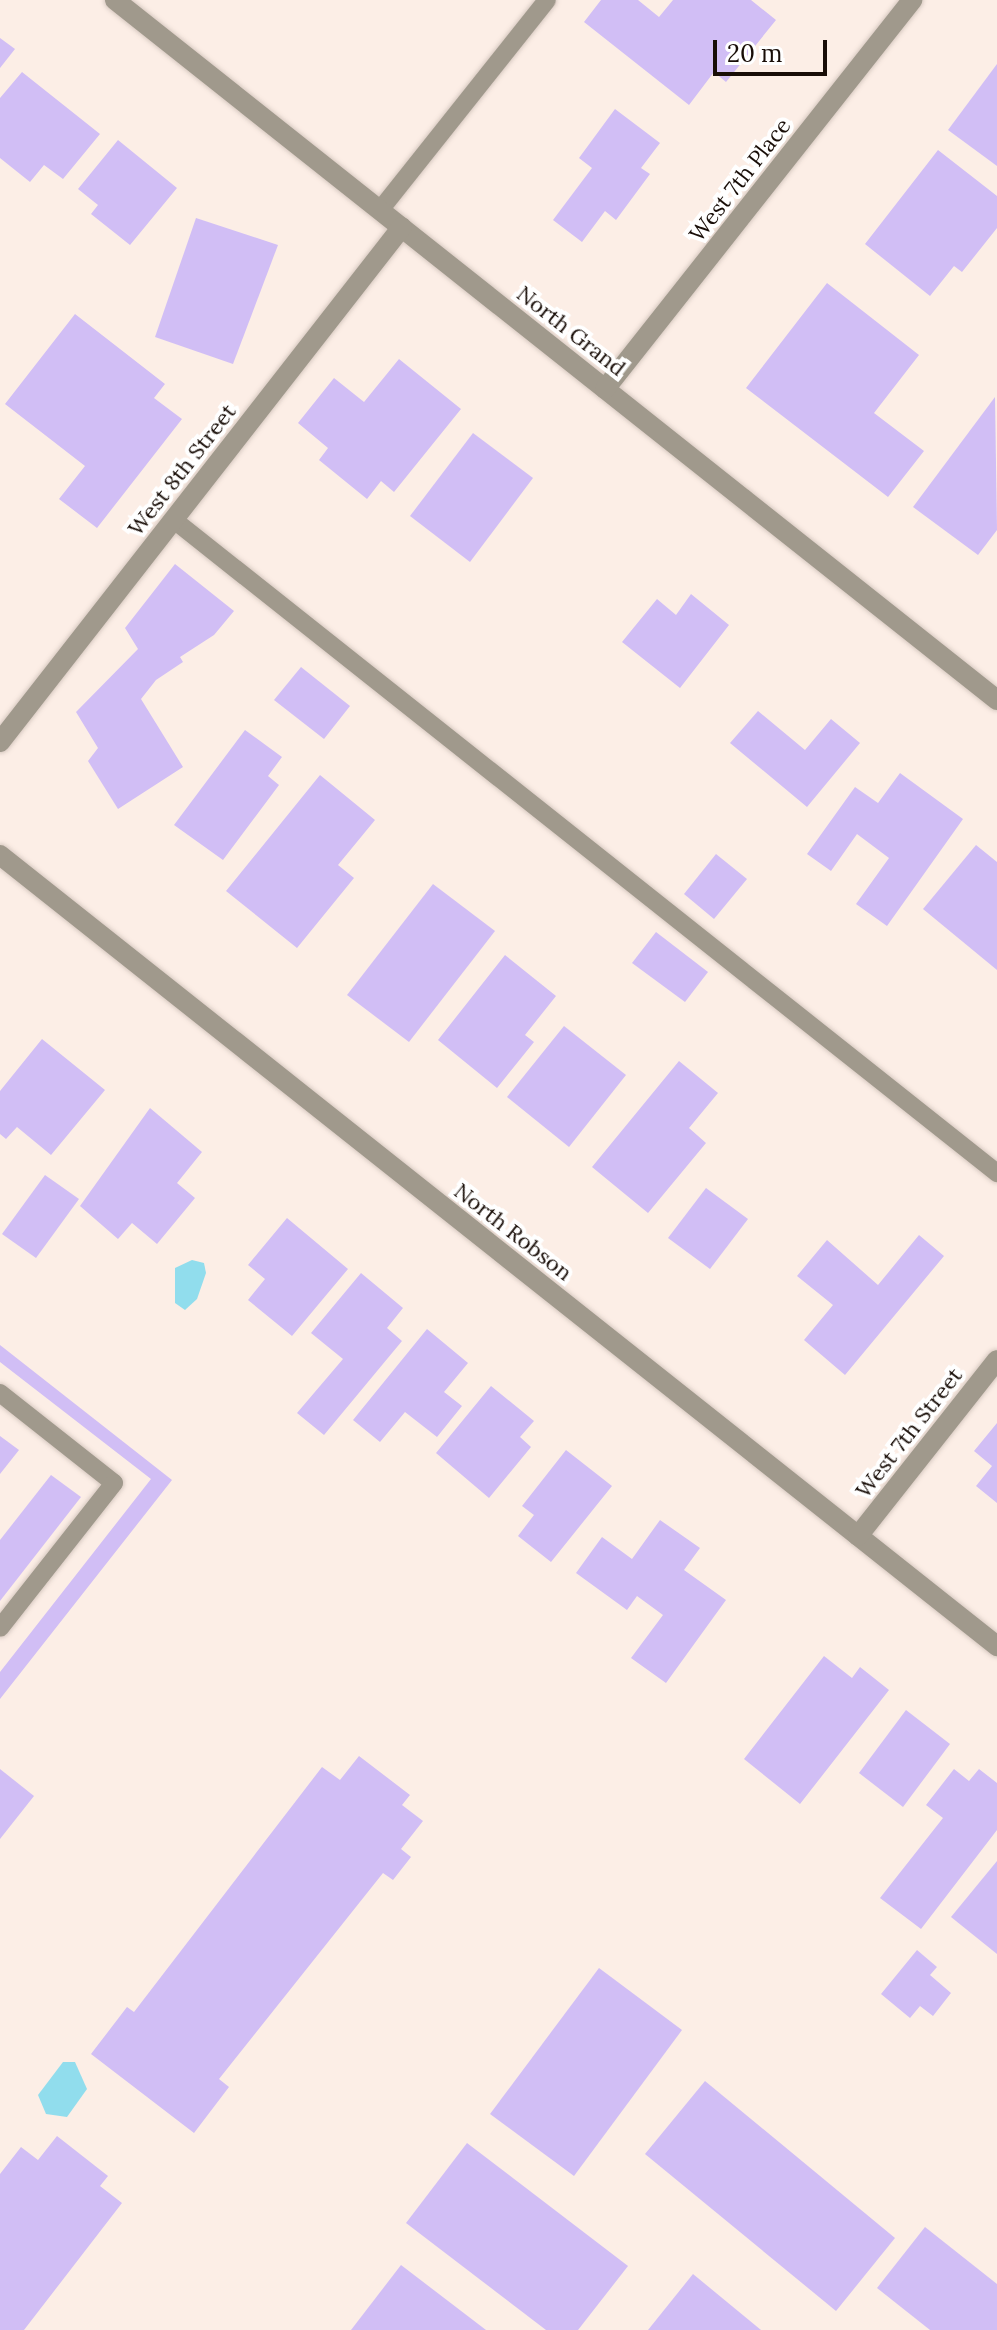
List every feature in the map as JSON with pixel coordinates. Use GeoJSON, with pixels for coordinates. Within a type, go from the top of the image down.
{"type":"FeatureCollection","features":[{"type":"Feature","properties":{"kind":"street","name":"North Grand"},"geometry":{"type":"LineString","coordinates":[[115,0],[997,700]]}},
{"type":"Feature","properties":{"kind":"street","name":"West 7th Place"},"geometry":{"type":"LineString","coordinates":[[605,389],[912,0]]}},
{"type":"Feature","properties":{"kind":"street","name":"West 8th Street"},"geometry":{"type":"LineString","coordinates":[[0,742],[402,227]]}},
{"type":"Feature","properties":{"kind":"street","name":"North Robson"},"geometry":{"type":"LineString","coordinates":[[0,855],[997,1646]]}},
{"type":"Feature","properties":{"kind":"street","name":"West 7th Street"},"geometry":{"type":"LineString","coordinates":[[858,1536],[997,1360]]}},
{"type":"Feature","properties":{"kind":"lane"},"geometry":{"type":"LineString","coordinates":[[380,210],[547,0]]}},
{"type":"Feature","properties":{"kind":"lane"},"geometry":{"type":"LineString","coordinates":[[174,520],[997,1173]]}},
{"type":"Feature","properties":{"kind":"lane"},"geometry":{"type":"LineString","coordinates":[[0,1393],[114,1483],[0,1628]]}},
{"type":"Feature","properties":{"kind":"water"},"geometry":{"type":"Polygon","coordinates":[[[192,1260],[204,1263],[206,1273],[197,1299],[185,1310],[175,1303],[175,1268],[192,1260]]]}},
{"type":"Feature","properties":{"kind":"water"},"geometry":{"type":"Polygon","coordinates":[[[63,2062],[75,2062],[87,2089],[67,2117],[46,2114],[38,2095],[63,2062]]]}},
{"type":"Feature","properties":{"kind":"building"},"geometry":{"type":"Polygon","coordinates":[[[601,0],[638,0],[659,17],[673,0],[751,0],[776,20],[726,82],[714,72],[689,105],[584,22],[601,0]]]}},
{"type":"Feature","properties":{"kind":"building"},"geometry":{"type":"Polygon","coordinates":[[[0,38],[15,49],[0,68],[0,38]]]}},
{"type":"Feature","properties":{"kind":"building"},"geometry":{"type":"Polygon","coordinates":[[[997,64],[997,166],[948,130],[997,64]]]}},
{"type":"Feature","properties":{"kind":"building"},"geometry":{"type":"Polygon","coordinates":[[[22,72],[100,134],[63,179],[44,165],[30,182],[0,158],[0,98],[22,72]]]}},
{"type":"Feature","properties":{"kind":"building"},"geometry":{"type":"Polygon","coordinates":[[[615,109],[660,143],[641,168],[650,174],[616,220],[605,211],[582,242],[553,220],[592,168],[579,158],[615,109]]]}},
{"type":"Feature","properties":{"kind":"building"},"geometry":{"type":"Polygon","coordinates":[[[118,140],[177,188],[130,245],[91,214],[98,205],[78,189],[118,140]]]}},
{"type":"Feature","properties":{"kind":"building"},"geometry":{"type":"Polygon","coordinates":[[[938,150],[997,196],[997,228],[962,272],[954,266],[930,296],[865,244],[938,150]]]}},
{"type":"Feature","properties":{"kind":"building"},"geometry":{"type":"Polygon","coordinates":[[[196,218],[278,245],[233,364],[155,337],[196,218]]]}},
{"type":"Feature","properties":{"kind":"building"},"geometry":{"type":"Polygon","coordinates":[[[827,283],[919,355],[874,413],[924,451],[888,497],[746,388],[827,283]]]}},
{"type":"Feature","properties":{"kind":"building"},"geometry":{"type":"Polygon","coordinates":[[[75,314],[165,384],[154,398],[182,419],[97,528],[59,499],[85,466],[5,404],[75,314]]]}},
{"type":"Feature","properties":{"kind":"building"},"geometry":{"type":"Polygon","coordinates":[[[399,359],[461,409],[394,492],[381,481],[367,499],[319,460],[328,448],[298,423],[334,378],[364,402],[399,359]]]}},
{"type":"Feature","properties":{"kind":"building"},"geometry":{"type":"Polygon","coordinates":[[[995,397],[997,530],[978,555],[913,507],[995,397]]]}},
{"type":"Feature","properties":{"kind":"building"},"geometry":{"type":"Polygon","coordinates":[[[473,433],[533,478],[470,562],[410,516],[473,433]]]}},
{"type":"Feature","properties":{"kind":"building"},"geometry":{"type":"Polygon","coordinates":[[[175,564],[234,611],[214,635],[180,657],[183,662],[156,680],[141,699],[183,767],[118,809],[88,761],[98,748],[76,712],[138,649],[125,628],[175,564]]]}},
{"type":"Feature","properties":{"kind":"building"},"geometry":{"type":"Polygon","coordinates":[[[691,594],[729,625],[680,688],[622,642],[657,599],[676,615],[691,594]]]}},
{"type":"Feature","properties":{"kind":"building"},"geometry":{"type":"Polygon","coordinates":[[[301,667],[350,706],[324,739],[274,700],[301,667]]]}},
{"type":"Feature","properties":{"kind":"building"},"geometry":{"type":"Polygon","coordinates":[[[758,711],[805,750],[831,719],[860,743],[807,807],[730,743],[758,711]]]}},
{"type":"Feature","properties":{"kind":"building"},"geometry":{"type":"Polygon","coordinates":[[[245,730],[282,757],[268,776],[279,785],[223,860],[174,825],[245,730]]]}},
{"type":"Feature","properties":{"kind":"building"},"geometry":{"type":"Polygon","coordinates":[[[900,773],[963,819],[887,926],[856,904],[889,858],[857,834],[831,871],[807,854],[855,787],[878,803],[900,773]]]}},
{"type":"Feature","properties":{"kind":"building"},"geometry":{"type":"Polygon","coordinates":[[[320,775],[375,820],[338,865],[354,878],[297,948],[226,891],[320,775]]]}},
{"type":"Feature","properties":{"kind":"building"},"geometry":{"type":"Polygon","coordinates":[[[976,845],[997,862],[997,970],[923,909],[976,845]]]}},
{"type":"Feature","properties":{"kind":"building"},"geometry":{"type":"Polygon","coordinates":[[[716,854],[747,879],[714,919],[684,894],[716,854]]]}},
{"type":"Feature","properties":{"kind":"building"},"geometry":{"type":"Polygon","coordinates":[[[433,884],[495,931],[409,1042],[347,995],[433,884]]]}},
{"type":"Feature","properties":{"kind":"building"},"geometry":{"type":"Polygon","coordinates":[[[656,932],[708,972],[685,1002],[632,963],[656,932]]]}},
{"type":"Feature","properties":{"kind":"building"},"geometry":{"type":"Polygon","coordinates":[[[505,955],[556,996],[525,1035],[534,1042],[497,1088],[438,1040],[505,955]]]}},
{"type":"Feature","properties":{"kind":"building"},"geometry":{"type":"Polygon","coordinates":[[[564,1026],[626,1075],[569,1147],[507,1097],[564,1026]]]}},
{"type":"Feature","properties":{"kind":"building"},"geometry":{"type":"Polygon","coordinates":[[[42,1039],[105,1090],[51,1155],[17,1127],[6,1139],[0,1134],[0,1091],[42,1039]]]}},
{"type":"Feature","properties":{"kind":"building"},"geometry":{"type":"Polygon","coordinates":[[[679,1061],[718,1093],[689,1128],[706,1143],[648,1213],[592,1167],[679,1061]]]}},
{"type":"Feature","properties":{"kind":"building"},"geometry":{"type":"Polygon","coordinates":[[[150,1108],[202,1152],[177,1183],[195,1198],[157,1244],[132,1223],[118,1239],[80,1206],[150,1108]]]}},
{"type":"Feature","properties":{"kind":"building"},"geometry":{"type":"Polygon","coordinates":[[[45,1175],[79,1199],[36,1258],[2,1234],[45,1175]]]}},
{"type":"Feature","properties":{"kind":"building"},"geometry":{"type":"Polygon","coordinates":[[[706,1188],[748,1219],[710,1269],[668,1238],[706,1188]]]}},
{"type":"Feature","properties":{"kind":"building"},"geometry":{"type":"Polygon","coordinates":[[[287,1218],[348,1269],[292,1336],[248,1300],[265,1279],[248,1265],[287,1218]]]}},
{"type":"Feature","properties":{"kind":"building"},"geometry":{"type":"Polygon","coordinates":[[[919,1235],[944,1256],[845,1375],[804,1340],[833,1305],[797,1276],[827,1240],[878,1285],[919,1235]]]}},
{"type":"Feature","properties":{"kind":"building"},"geometry":{"type":"Polygon","coordinates":[[[361,1273],[403,1308],[387,1328],[402,1341],[324,1435],[297,1413],[343,1359],[311,1333],[361,1273]]]}},
{"type":"Feature","properties":{"kind":"building"},"geometry":{"type":"Polygon","coordinates":[[[427,1329],[468,1363],[444,1392],[462,1406],[437,1437],[405,1412],[380,1442],[353,1420],[427,1329]]]}},
{"type":"Feature","properties":{"kind":"building"},"geometry":{"type":"Polygon","coordinates":[[[0,1345],[172,1480],[0,1699],[0,1672],[151,1479],[0,1362],[0,1345]]]}},
{"type":"Feature","properties":{"kind":"building"},"geometry":{"type":"Polygon","coordinates":[[[491,1386],[534,1421],[520,1437],[531,1447],[489,1498],[436,1453],[491,1386]]]}},
{"type":"Feature","properties":{"kind":"building"},"geometry":{"type":"Polygon","coordinates":[[[997,1423],[997,1503],[976,1486],[992,1466],[974,1451],[997,1423]]]}},
{"type":"Feature","properties":{"kind":"building"},"geometry":{"type":"Polygon","coordinates":[[[0,1436],[19,1450],[0,1474],[0,1436]]]}},
{"type":"Feature","properties":{"kind":"building"},"geometry":{"type":"Polygon","coordinates":[[[566,1450],[612,1486],[551,1562],[518,1536],[534,1515],[522,1506],[566,1450]]]}},
{"type":"Feature","properties":{"kind":"building"},"geometry":{"type":"Polygon","coordinates":[[[51,1475],[81,1497],[0,1601],[0,1540],[51,1475]]]}},
{"type":"Feature","properties":{"kind":"building"},"geometry":{"type":"Polygon","coordinates":[[[660,1520],[700,1548],[684,1570],[726,1600],[666,1683],[631,1658],[663,1615],[637,1596],[627,1610],[576,1573],[602,1537],[632,1559],[660,1520]]]}},
{"type":"Feature","properties":{"kind":"building"},"geometry":{"type":"Polygon","coordinates":[[[824,1656],[852,1678],[860,1667],[889,1690],[800,1804],[744,1759],[824,1656]]]}},
{"type":"Feature","properties":{"kind":"building"},"geometry":{"type":"Polygon","coordinates":[[[906,1710],[950,1744],[903,1807],[859,1773],[906,1710]]]}},
{"type":"Feature","properties":{"kind":"building"},"geometry":{"type":"Polygon","coordinates":[[[359,1756],[410,1795],[402,1805],[423,1821],[401,1849],[411,1857],[393,1880],[383,1873],[219,2079],[229,2087],[194,2133],[91,2054],[127,2007],[134,2012],[322,1767],[340,1780],[359,1756]]]}},
{"type":"Feature","properties":{"kind":"building"},"geometry":{"type":"Polygon","coordinates":[[[0,1769],[34,1796],[0,1839],[0,1769]]]}},
{"type":"Feature","properties":{"kind":"building"},"geometry":{"type":"Polygon","coordinates":[[[954,1769],[969,1781],[979,1769],[997,1783],[997,1830],[921,1929],[880,1898],[943,1818],[926,1805],[954,1769]]]}},
{"type":"Feature","properties":{"kind":"building"},"geometry":{"type":"Polygon","coordinates":[[[997,1861],[997,1954],[951,1917],[997,1861]]]}},
{"type":"Feature","properties":{"kind":"building"},"geometry":{"type":"Polygon","coordinates":[[[917,1950],[937,1967],[930,1975],[951,1993],[933,2016],[920,2006],[910,2018],[881,1994],[917,1950]]]}},
{"type":"Feature","properties":{"kind":"building"},"geometry":{"type":"Polygon","coordinates":[[[599,1968],[682,2030],[574,2176],[490,2114],[599,1968]]]}},
{"type":"Feature","properties":{"kind":"building"},"geometry":{"type":"Polygon","coordinates":[[[705,2081],[895,2238],[836,2311],[645,2154],[705,2081]]]}},
{"type":"Feature","properties":{"kind":"building"},"geometry":{"type":"Polygon","coordinates":[[[57,2136],[108,2176],[100,2186],[122,2203],[24,2330],[0,2330],[0,2174],[21,2147],[38,2160],[57,2136]]]}},
{"type":"Feature","properties":{"kind":"building"},"geometry":{"type":"Polygon","coordinates":[[[467,2143],[628,2266],[578,2330],[546,2330],[406,2223],[467,2143]]]}},
{"type":"Feature","properties":{"kind":"building"},"geometry":{"type":"Polygon","coordinates":[[[925,2227],[997,2284],[997,2330],[930,2330],[877,2288],[925,2227]]]}},
{"type":"Feature","properties":{"kind":"building"},"geometry":{"type":"Polygon","coordinates":[[[401,2265],[486,2330],[351,2330],[401,2265]]]}},
{"type":"Feature","properties":{"kind":"building"},"geometry":{"type":"Polygon","coordinates":[[[693,2274],[761,2330],[648,2330],[693,2274]]]}}]}
